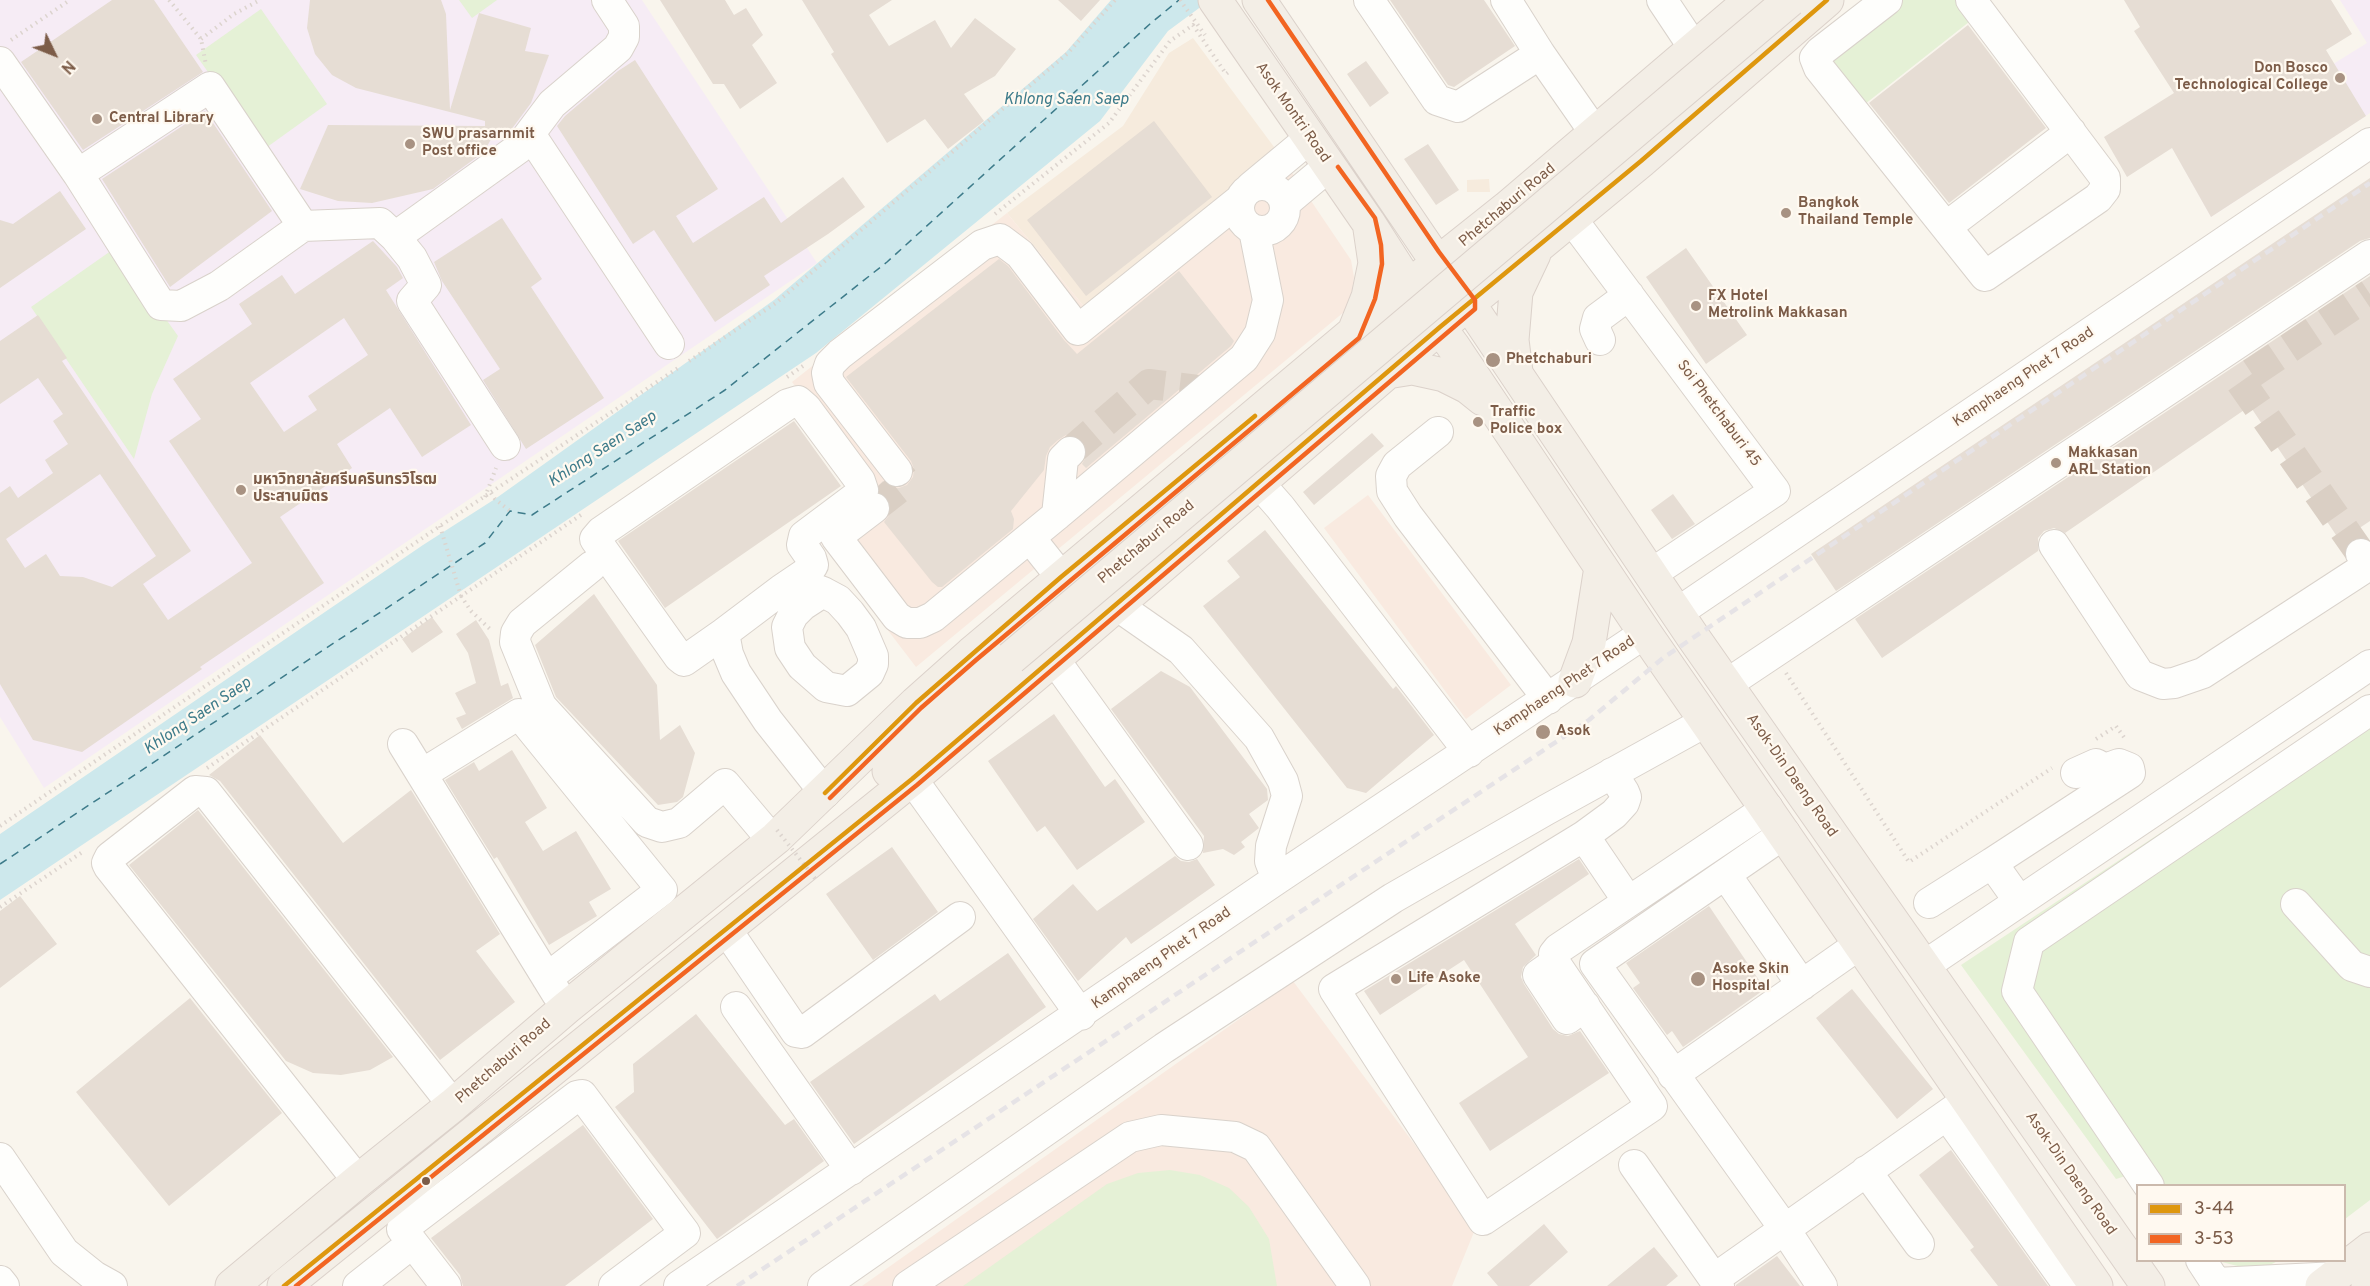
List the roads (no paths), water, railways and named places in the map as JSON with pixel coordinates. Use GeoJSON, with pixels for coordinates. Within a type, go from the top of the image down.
{"type":"FeatureCollection","features":[{"type":"Feature","properties":{"kind":"main road","name":"Asok Montri Road"},"geometry":{"type":"LineString","coordinates":[[1215,0],[1368,222],[1409,286]]}},
{"type":"Feature","properties":{"kind":"main road"},"geometry":{"type":"LineString","coordinates":[[1259,0],[1439,263]]}},
{"type":"Feature","properties":{"kind":"main road","name":"Phetchaburi Road"},"geometry":{"type":"LineString","coordinates":[[232,1286],[358,1180],[453,1106],[566,1008],[775,837],[825,793],[916,703],[1061,577],[1409,286],[1508,208],[1751,0]]}},
{"type":"Feature","properties":{"kind":"main road","name":"Phetchaburi Road"},"geometry":{"type":"LineString","coordinates":[[284,1286],[391,1225],[551,1072],[726,930],[810,874],[1011,658],[1790,0]]}},
{"type":"Feature","properties":{"kind":"main road","name":"Phetchaburi Road"},"geometry":{"type":"LineString","coordinates":[[775,837],[903,772],[1054,660],[1116,604],[1440,327],[1641,161],[1827,0]]}},
{"type":"Feature","properties":{"kind":"main road"},"geometry":{"type":"LineString","coordinates":[[1604,126],[1606,148],[1615,158],[1628,164],[1641,161]]}},
{"type":"Feature","properties":{"kind":"main road"},"geometry":{"type":"LineString","coordinates":[[1401,208],[1417,220],[1431,226],[1456,230],[1466,228],[1508,208]]}},
{"type":"Feature","properties":{"kind":"main road"},"geometry":{"type":"LineString","coordinates":[[1353,333],[1368,297],[1375,263],[1368,222]]}},
{"type":"Feature","properties":{"kind":"main road"},"geometry":{"type":"LineString","coordinates":[[1517,376],[1512,340],[1516,292],[1537,247]]}},
{"type":"Feature","properties":{"kind":"main road","name":"Asok-Din Daeng Road"},"geometry":{"type":"LineString","coordinates":[[1439,263],[1677,613],[2148,1286]]}},
{"type":"Feature","properties":{"kind":"main road"},"geometry":{"type":"LineString","coordinates":[[1409,286],[1440,327],[1645,633],[1860,944],[1958,1107],[2096,1286]]}},
{"type":"Feature","properties":{"kind":"main road"},"geometry":{"type":"LineString","coordinates":[[1388,372],[1412,368],[1444,375],[1479,394],[1505,423]]}},
{"type":"Feature","properties":{"kind":"main road"},"geometry":{"type":"LineString","coordinates":[[1231,436],[1251,434],[1267,447],[1270,467],[1262,479]]}},
{"type":"Feature","properties":{"kind":"main road"},"geometry":{"type":"LineString","coordinates":[[1575,681],[1589,643],[1601,567]]}},
{"type":"Feature","properties":{"kind":"main road"},"geometry":{"type":"LineString","coordinates":[[2330,1281],[2370,1249]]}},
{"type":"Feature","properties":{"kind":"street"},"geometry":{"type":"LineString","coordinates":[[395,237],[519,148],[552,104],[618,48],[624,37],[624,26],[608,0]]}},
{"type":"Feature","properties":{"kind":"street"},"geometry":{"type":"LineString","coordinates":[[1369,0],[1437,100],[1458,107],[1539,54]]}},
{"type":"Feature","properties":{"kind":"street"},"geometry":{"type":"LineString","coordinates":[[1506,0],[1539,54],[1604,126]]}},
{"type":"Feature","properties":{"kind":"street"},"geometry":{"type":"LineString","coordinates":[[1662,0],[1694,48]]}},
{"type":"Feature","properties":{"kind":"street"},"geometry":{"type":"LineString","coordinates":[[1887,0],[1815,58],[1819,68],[1985,276],[2098,198],[2105,189],[2105,178],[1971,0]]}},
{"type":"Feature","properties":{"kind":"street"},"geometry":{"type":"LineString","coordinates":[[4,52],[161,305],[182,306],[219,286],[303,226],[380,223],[412,258],[426,285],[412,301],[505,445]]}},
{"type":"Feature","properties":{"kind":"street"},"geometry":{"type":"LineString","coordinates":[[78,174],[210,87],[303,226]]}},
{"type":"Feature","properties":{"kind":"street"},"geometry":{"type":"LineString","coordinates":[[1946,226],[2071,132]]}},
{"type":"Feature","properties":{"kind":"street"},"geometry":{"type":"LineString","coordinates":[[530,134],[669,344]]}},
{"type":"Feature","properties":{"kind":"street"},"geometry":{"type":"LineString","coordinates":[[897,471],[829,383],[827,373],[830,364],[840,354],[982,245],[1000,239],[1020,254],[1078,330],[1310,138]]}},
{"type":"Feature","properties":{"kind":"street","name":"Kamphaeng Phet 7 Road"},"geometry":{"type":"LineString","coordinates":[[1677,613],[2370,143]]}},
{"type":"Feature","properties":{"kind":"street"},"geometry":{"type":"LineString","coordinates":[[1285,203],[1329,166]]}},
{"type":"Feature","properties":{"kind":"street"},"geometry":{"type":"LineString","coordinates":[[874,508],[836,537],[897,617],[907,623],[920,624],[933,617],[1030,538],[1244,358],[1260,333],[1268,300],[1254,230],[1242,220],[1239,214],[1246,193],[1266,185],[1274,187],[1280,192],[1285,203],[1284,215],[1275,227],[1269,230],[1254,230]]}},
{"type":"Feature","properties":{"kind":"street","name":"Soi Phetchaburi 45"},"geometry":{"type":"LineString","coordinates":[[1571,218],[1775,491],[1651,574]]}},
{"type":"Feature","properties":{"kind":"street"},"geometry":{"type":"LineString","coordinates":[[1727,684],[2370,255]]}},
{"type":"Feature","properties":{"kind":"street"},"geometry":{"type":"LineString","coordinates":[[1600,340],[1594,329],[1598,318],[1629,295]]}},
{"type":"Feature","properties":{"kind":"street"},"geometry":{"type":"LineString","coordinates":[[798,401],[806,408],[861,481],[863,490],[804,536],[802,545],[813,565],[809,571],[724,633],[684,661],[672,648],[595,539],[601,532],[778,410],[798,401]]}},
{"type":"Feature","properties":{"kind":"street"},"geometry":{"type":"LineString","coordinates":[[1438,432],[1397,465],[1391,476],[1392,491],[1408,516],[1548,699]]}},
{"type":"Feature","properties":{"kind":"street"},"geometry":{"type":"LineString","coordinates":[[1057,515],[1063,459],[1070,452]]}},
{"type":"Feature","properties":{"kind":"street"},"geometry":{"type":"LineString","coordinates":[[1262,479],[1280,507],[1469,752]]}},
{"type":"Feature","properties":{"kind":"street"},"geometry":{"type":"LineString","coordinates":[[1030,538],[1061,577]]}},
{"type":"Feature","properties":{"kind":"street"},"geometry":{"type":"LineString","coordinates":[[2054,545],[2140,675],[2163,684],[2174,683],[2204,673],[2368,562]]}},
{"type":"Feature","properties":{"kind":"street"},"geometry":{"type":"LineString","coordinates":[[592,566],[522,622],[516,633],[515,642],[541,706],[647,822],[662,827],[678,823],[725,784],[775,837]]}},
{"type":"Feature","properties":{"kind":"street"},"geometry":{"type":"LineString","coordinates":[[781,590],[807,586],[823,592]]}},
{"type":"Feature","properties":{"kind":"street"},"geometry":{"type":"LineString","coordinates":[[1116,604],[1181,650],[1259,738],[1283,781],[1287,796],[1271,846],[1270,861],[1277,879]]}},
{"type":"Feature","properties":{"kind":"street"},"geometry":{"type":"LineString","coordinates":[[724,633],[728,654],[736,673],[768,721],[825,793]]}},
{"type":"Feature","properties":{"kind":"street","name":"Kamphaeng Phet 7 Road"},"geometry":{"type":"LineString","coordinates":[[679,1286],[1081,1015],[1277,879],[1645,633]]}},
{"type":"Feature","properties":{"kind":"street"},"geometry":{"type":"LineString","coordinates":[[1054,660],[1188,845]]}},
{"type":"Feature","properties":{"kind":"street"},"geometry":{"type":"LineString","coordinates":[[1924,966],[2370,664]]}},
{"type":"Feature","properties":{"kind":"street"},"geometry":{"type":"LineString","coordinates":[[2148,1184],[2017,991],[2029,942],[2370,710]]}},
{"type":"Feature","properties":{"kind":"street"},"geometry":{"type":"LineString","coordinates":[[422,774],[519,714],[662,890],[547,978]]}},
{"type":"Feature","properties":{"kind":"street"},"geometry":{"type":"LineString","coordinates":[[823,1286],[1164,1048],[1393,898],[1612,773],[1707,722]]}},
{"type":"Feature","properties":{"kind":"street"},"geometry":{"type":"LineString","coordinates":[[403,744],[566,1008]]}},
{"type":"Feature","properties":{"kind":"street"},"geometry":{"type":"LineString","coordinates":[[1929,903],[2130,773],[2129,768],[2119,764],[2105,769],[2096,764],[2073,761]]}},
{"type":"Feature","properties":{"kind":"street"},"geometry":{"type":"LineString","coordinates":[[903,772],[1081,1015]]}},
{"type":"Feature","properties":{"kind":"street"},"geometry":{"type":"LineString","coordinates":[[1612,773],[1626,794],[1624,803],[1614,814],[1584,836],[1334,989],[1483,1220],[1652,1106],[1555,963],[1554,954],[1628,901],[1777,821]]}},
{"type":"Feature","properties":{"kind":"street"},"geometry":{"type":"LineString","coordinates":[[358,1180],[109,867],[107,863],[110,856],[195,791],[206,792],[453,1106]]}},
{"type":"Feature","properties":{"kind":"street"},"geometry":{"type":"LineString","coordinates":[[1777,821],[1726,875],[1595,964],[1784,1228],[1822,1286]]}},
{"type":"Feature","properties":{"kind":"street"},"geometry":{"type":"LineString","coordinates":[[1584,836],[1628,901]]}},
{"type":"Feature","properties":{"kind":"street"},"geometry":{"type":"LineString","coordinates":[[1992,863],[2019,902]]}},
{"type":"Feature","properties":{"kind":"street"},"geometry":{"type":"LineString","coordinates":[[1726,875],[1802,985]]}},
{"type":"Feature","properties":{"kind":"street"},"geometry":{"type":"LineString","coordinates":[[2296,904],[2352,966],[2370,972]]}},
{"type":"Feature","properties":{"kind":"street"},"geometry":{"type":"LineString","coordinates":[[726,930],[796,1032],[802,1033],[960,918]]}},
{"type":"Feature","properties":{"kind":"street"},"geometry":{"type":"LineString","coordinates":[[1673,1075],[1860,944]]}},
{"type":"Feature","properties":{"kind":"street"},"geometry":{"type":"LineString","coordinates":[[736,1007],[851,1170]]}},
{"type":"Feature","properties":{"kind":"street"},"geometry":{"type":"LineString","coordinates":[[551,1072],[572,1100]]}},
{"type":"Feature","properties":{"kind":"street"},"geometry":{"type":"LineString","coordinates":[[358,1286],[391,1225],[582,1095],[709,1266]]}},
{"type":"Feature","properties":{"kind":"street"},"geometry":{"type":"LineString","coordinates":[[1634,1165],[1717,1282],[1784,1228],[1958,1107],[2069,1286]]}},
{"type":"Feature","properties":{"kind":"street"},"geometry":{"type":"LineString","coordinates":[[908,1286],[1130,1137],[1161,1130],[1235,1137],[1256,1147],[1355,1286]]}},
{"type":"Feature","properties":{"kind":"street"},"geometry":{"type":"LineString","coordinates":[[0,1158],[64,1252],[94,1276],[112,1286]]}},
{"type":"Feature","properties":{"kind":"street"},"geometry":{"type":"LineString","coordinates":[[1866,1171],[1919,1244]]}},
{"type":"Feature","properties":{"kind":"street"},"geometry":{"type":"LineString","coordinates":[[391,1225],[428,1286]]}},
{"type":"Feature","properties":{"kind":"street"},"geometry":{"type":"LineString","coordinates":[[391,1225],[446,1286]]}},
{"type":"Feature","properties":{"kind":"street"},"geometry":{"type":"LineString","coordinates":[[614,1286],[685,1233]]}},
{"type":"Feature","properties":{"kind":"street"},"geometry":{"type":"LineString","coordinates":[[2201,1262],[2216,1283],[2330,1281]]}},
{"type":"Feature","properties":{"kind":"street"},"geometry":{"type":"LineString","coordinates":[[0,1281],[4,1286]]}},
{"type":"Feature","properties":{"kind":"water","name":"Khlong Saen Saep"},"geometry":{"type":"Polygon","coordinates":[[[1111,0],[1210,0],[1168,31],[1100,121],[816,353],[0,900],[0,834],[423,545],[495,499],[774,300],[1066,52],[1111,0]]]}},
{"type":"Feature","properties":{"kind":"tunnel"},"geometry":{"type":"LineString","coordinates":[[2361,554],[2240,381],[2370,294]]}},
{"type":"Feature","properties":{"kind":"tunnel"},"geometry":{"type":"LineString","coordinates":[[1070,452],[1149,384],[1198,390]]}},
{"type":"Feature","properties":{"kind":"tunnel"},"geometry":{"type":"LineString","coordinates":[[874,508],[906,483],[897,471]]}},
{"type":"Feature","properties":{"kind":"railway"},"geometry":{"type":"LineString","coordinates":[[737,1286],[1589,720],[1663,658],[2370,183]]}},
{"type":"Feature","properties":{"kind":"place","name":"Don Bosco Technological College"},"geometry":{"type":"Point","coordinates":[2340,78]}},
{"type":"Feature","properties":{"kind":"place","name":"Central Library"},"geometry":{"type":"Point","coordinates":[97,119]}},
{"type":"Feature","properties":{"kind":"place","name":"SWU prasarnmit Post office"},"geometry":{"type":"Point","coordinates":[410,144]}},
{"type":"Feature","properties":{"kind":"place","name":"Bangkok Thailand Temple"},"geometry":{"type":"Point","coordinates":[1786,213]}},
{"type":"Feature","properties":{"kind":"place","name":"FX Hotel Metrolink Makkasan"},"geometry":{"type":"Point","coordinates":[1696,306]}},
{"type":"Feature","properties":{"kind":"place","name":"Phetchaburi"},"geometry":{"type":"Point","coordinates":[1493,360]}},
{"type":"Feature","properties":{"kind":"place","name":"Traffic Police box"},"geometry":{"type":"Point","coordinates":[1478,422]}},
{"type":"Feature","properties":{"kind":"place","name":"Makkasan ARL Station"},"geometry":{"type":"Point","coordinates":[2056,463]}},
{"type":"Feature","properties":{"kind":"place","name":"มหาวิทยาลัยศรีนครินทรวิโรฒ ประสานมิตร"},"geometry":{"type":"Point","coordinates":[241,490]}},
{"type":"Feature","properties":{"kind":"place","name":"Asok"},"geometry":{"type":"Point","coordinates":[1543,732]}},
{"type":"Feature","properties":{"kind":"place","name":"Life Asoke"},"geometry":{"type":"Point","coordinates":[1396,979]}},
{"type":"Feature","properties":{"kind":"place","name":"Asoke Skin Hospital"},"geometry":{"type":"Point","coordinates":[1698,979]}}]}
